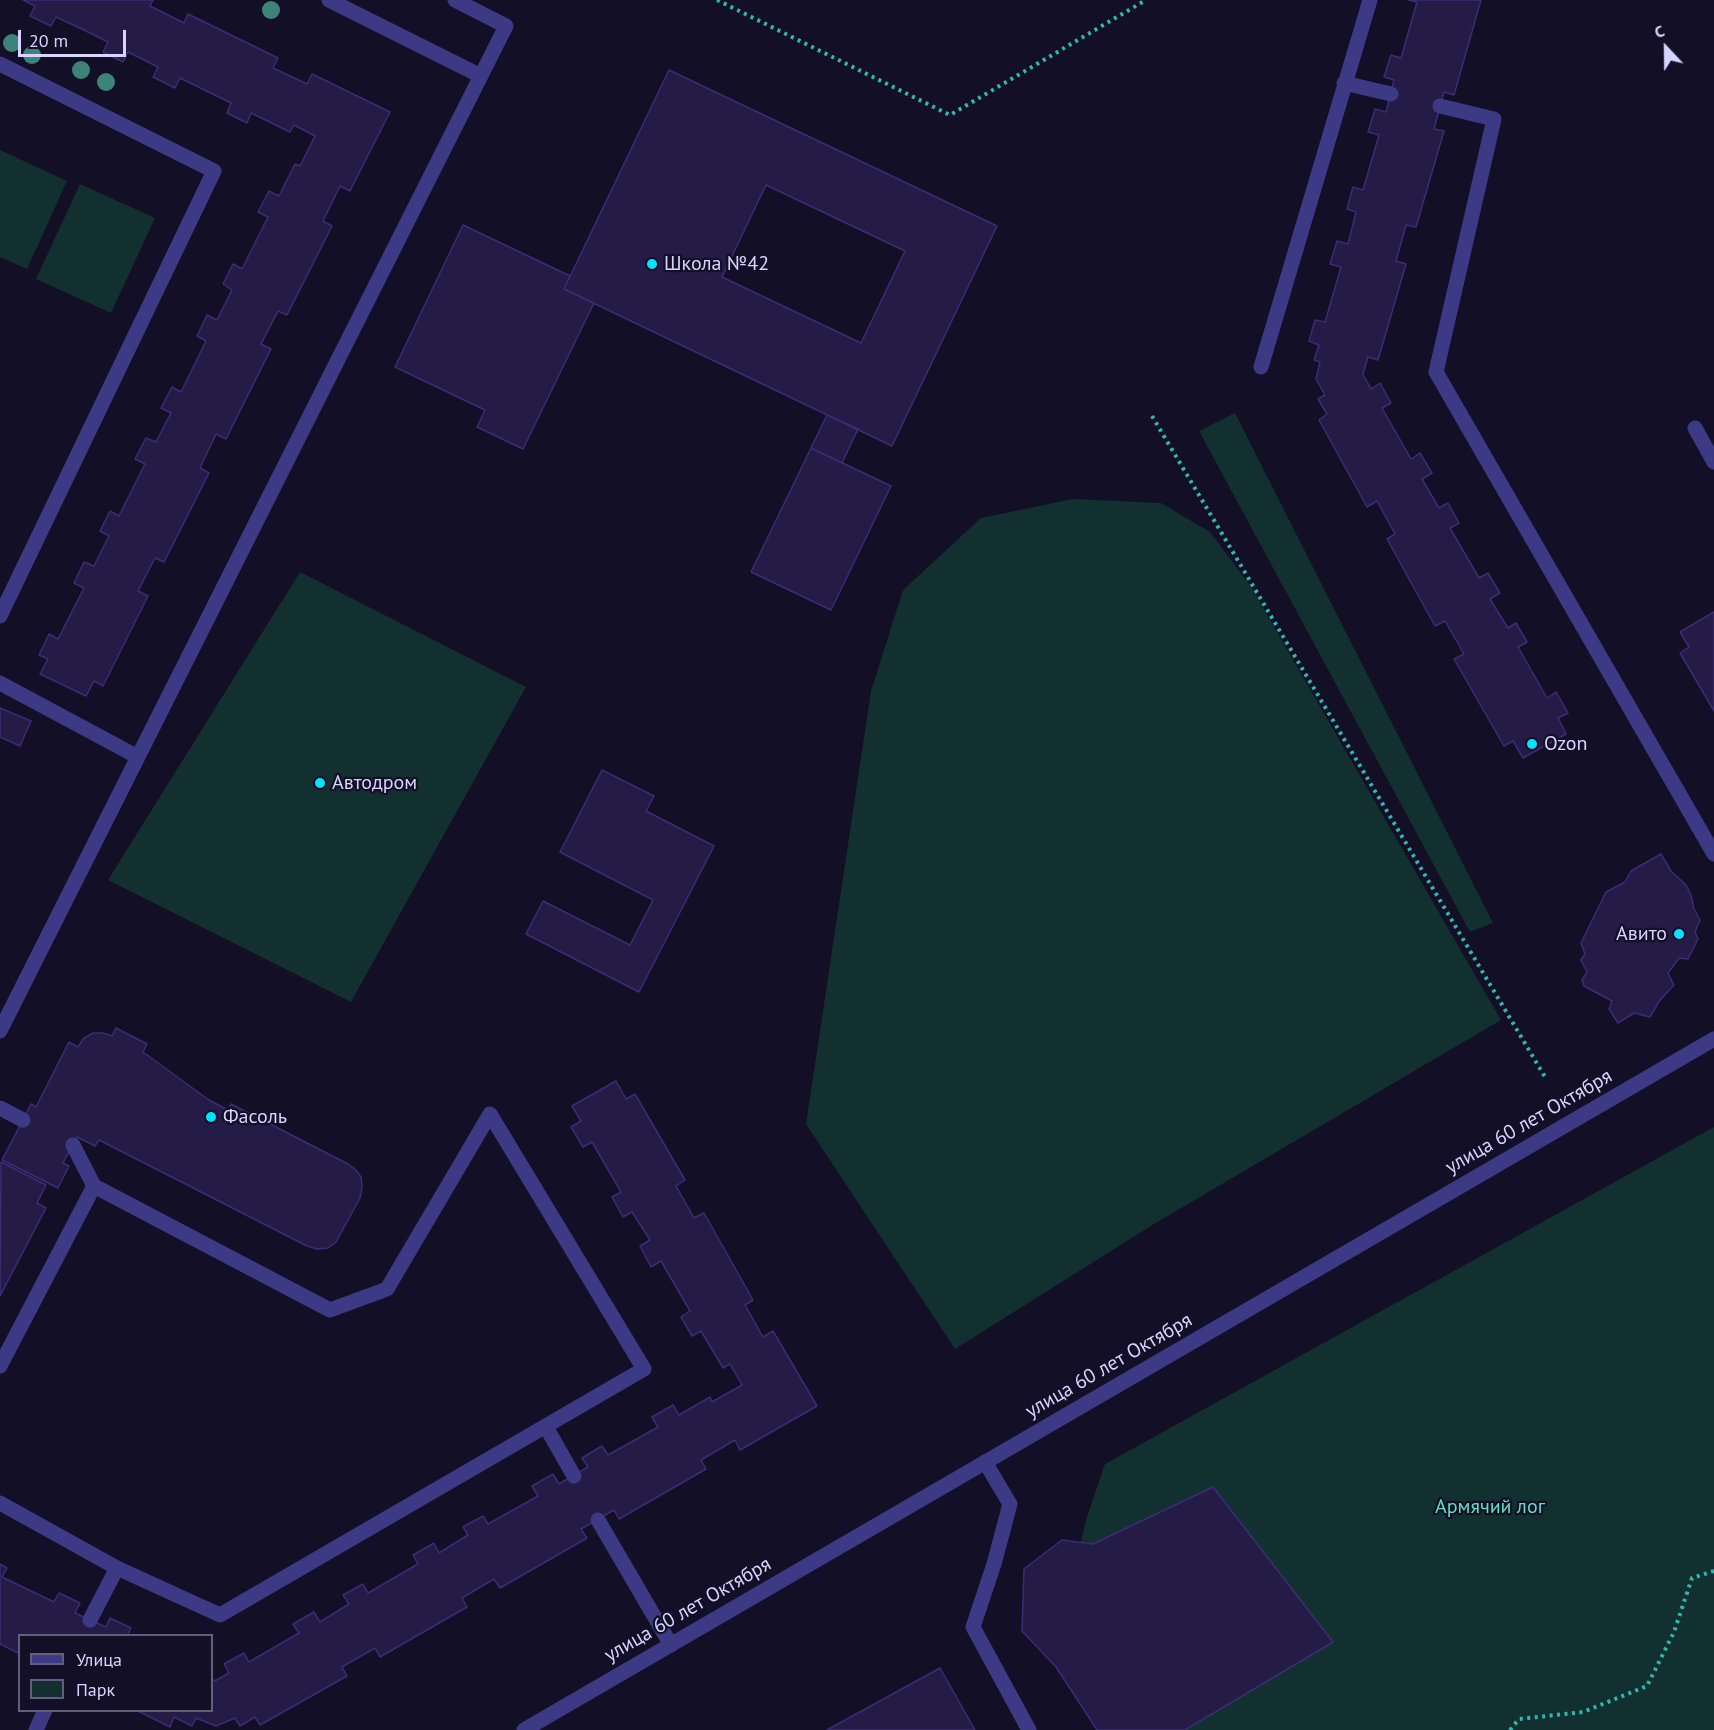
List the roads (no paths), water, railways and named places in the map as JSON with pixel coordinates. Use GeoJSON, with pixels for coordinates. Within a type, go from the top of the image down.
{"type":"FeatureCollection","features":[{"type":"Feature","properties":{"kind":"street"},"geometry":{"type":"LineString","coordinates":[[328,0],[481,76]]}},
{"type":"Feature","properties":{"kind":"street"},"geometry":{"type":"LineString","coordinates":[[358,14],[366,0]]}},
{"type":"Feature","properties":{"kind":"street"},"geometry":{"type":"LineString","coordinates":[[0,1031],[506,26],[455,0]]}},
{"type":"Feature","properties":{"kind":"street"},"geometry":{"type":"LineString","coordinates":[[1261,367],[1370,0]]}},
{"type":"Feature","properties":{"kind":"street"},"geometry":{"type":"LineString","coordinates":[[0,64],[214,171],[0,616]]}},
{"type":"Feature","properties":{"kind":"street"},"geometry":{"type":"LineString","coordinates":[[1344,82],[1391,94]]}},
{"type":"Feature","properties":{"kind":"street"},"geometry":{"type":"LineString","coordinates":[[1440,106],[1494,119],[1436,372],[1714,854]]}},
{"type":"Feature","properties":{"kind":"street"},"geometry":{"type":"LineString","coordinates":[[1695,428],[1714,462]]}},
{"type":"Feature","properties":{"kind":"street"},"geometry":{"type":"LineString","coordinates":[[0,683],[138,757]]}},
{"type":"Feature","properties":{"kind":"street","name":"улица 60 лет Октября"},"geometry":{"type":"LineString","coordinates":[[524,1730],[1714,1039]]}},
{"type":"Feature","properties":{"kind":"street"},"geometry":{"type":"LineString","coordinates":[[0,1108],[23,1120]]}},
{"type":"Feature","properties":{"kind":"street"},"geometry":{"type":"LineString","coordinates":[[0,1503],[117,1568],[220,1615],[644,1369],[490,1114],[387,1289],[330,1310],[94,1186],[73,1145]]}},
{"type":"Feature","properties":{"kind":"street"},"geometry":{"type":"LineString","coordinates":[[0,1366],[94,1186]]}},
{"type":"Feature","properties":{"kind":"street"},"geometry":{"type":"LineString","coordinates":[[546,1426],[574,1476]]}},
{"type":"Feature","properties":{"kind":"street"},"geometry":{"type":"LineString","coordinates":[[985,1462],[1010,1504],[994,1564],[973,1627],[1029,1730]]}},
{"type":"Feature","properties":{"kind":"street"},"geometry":{"type":"LineString","coordinates":[[598,1520],[671,1645]]}},
{"type":"Feature","properties":{"kind":"street"},"geometry":{"type":"LineString","coordinates":[[90,1620],[117,1568]]}},
{"type":"Feature","properties":{"kind":"street"},"geometry":{"type":"LineString","coordinates":[[36,1730],[44,1712]]}},
{"type":"Feature","properties":{"kind":"place","name":"Школа №42"},"geometry":{"type":"Point","coordinates":[652,264]}},
{"type":"Feature","properties":{"kind":"place","name":"Ozon"},"geometry":{"type":"Point","coordinates":[1532,744]}},
{"type":"Feature","properties":{"kind":"place","name":"Автодром"},"geometry":{"type":"Point","coordinates":[320,783]}},
{"type":"Feature","properties":{"kind":"place","name":"Авито"},"geometry":{"type":"Point","coordinates":[1679,934]}},
{"type":"Feature","properties":{"kind":"place","name":"Фасоль"},"geometry":{"type":"Point","coordinates":[211,1117]}},
{"type":"Feature","properties":{"kind":"park label","name":"Армячий лог"},"geometry":{"type":"Point","coordinates":[1490,1507]}}]}
